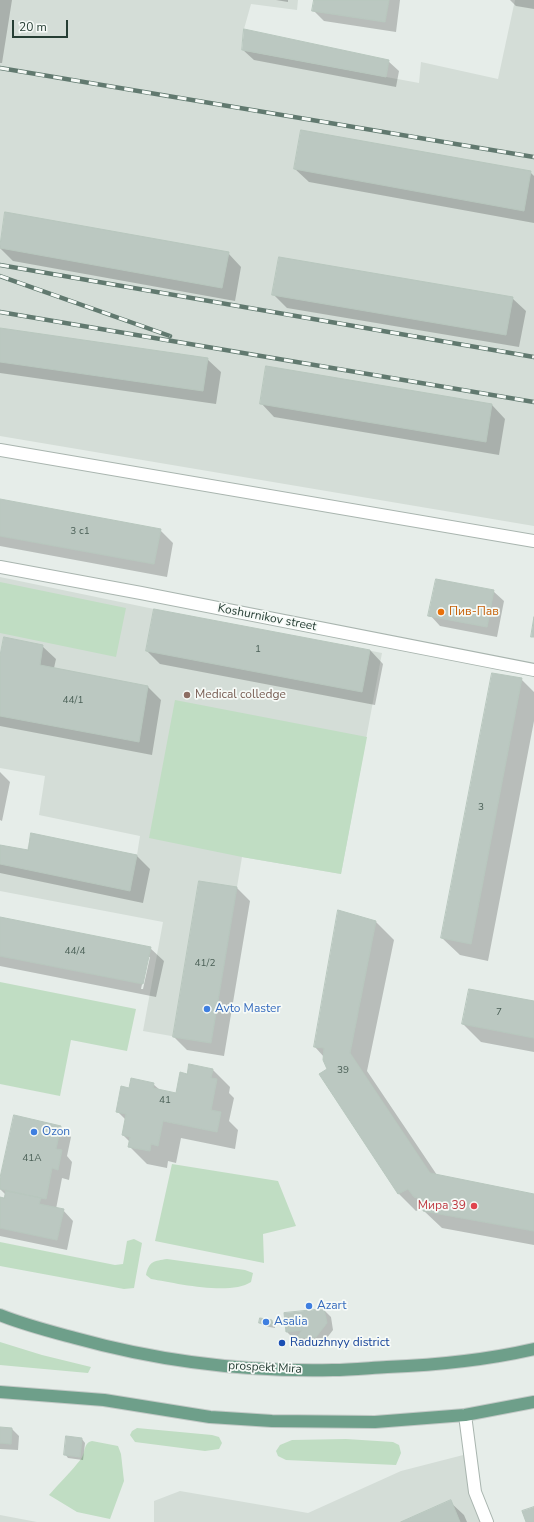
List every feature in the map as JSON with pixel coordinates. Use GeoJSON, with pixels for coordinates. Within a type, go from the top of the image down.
{"type":"FeatureCollection","features":[{"type":"Feature","properties":{"kind":"main road","name":"prospekt Mira"},"geometry":{"type":"LineString","coordinates":[[0,1315],[25,1325],[113,1348],[217,1365],[277,1369],[333,1370],[412,1366],[501,1357],[534,1350]]}},
{"type":"Feature","properties":{"kind":"main road"},"geometry":{"type":"LineString","coordinates":[[0,1392],[104,1400],[210,1417],[272,1421],[375,1422],[465,1415],[534,1402]]}},
{"type":"Feature","properties":{"kind":"street"},"geometry":{"type":"LineString","coordinates":[[0,450],[534,541]]}},
{"type":"Feature","properties":{"kind":"street","name":"Koshurnikov street"},"geometry":{"type":"LineString","coordinates":[[0,567],[534,670]]}},
{"type":"Feature","properties":{"kind":"street"},"geometry":{"type":"LineString","coordinates":[[465,1415],[475,1492],[487,1522]]}},
{"type":"Feature","properties":{"kind":"shaded area"},"geometry":{"type":"Polygon","coordinates":[[[0,0],[298,0],[297,10],[251,4],[244,29],[241,50],[419,83],[421,62],[498,79],[515,0],[534,0],[534,526],[0,436],[0,0]]]}},
{"type":"Feature","properties":{"kind":"shaded area","name":"Medical colledge"},"geometry":{"type":"Polygon","coordinates":[[[0,577],[154,609],[382,653],[341,874],[242,857],[211,1043],[143,1031],[163,922],[0,891],[0,845],[27,850],[31,833],[137,855],[140,836],[39,815],[45,776],[0,768],[0,577]]]}},
{"type":"Feature","properties":{"kind":"shaded area"},"geometry":{"type":"Polygon","coordinates":[[[471,1453],[487,1522],[154,1522],[154,1501],[180,1491],[308,1513],[401,1471],[471,1453]]]}},
{"type":"Feature","properties":{"kind":"shaded area"},"geometry":{"type":"Polygon","coordinates":[[[0,1515],[37,1522],[0,1522],[0,1515]]]}},
{"type":"Feature","properties":{"kind":"green space"},"geometry":{"type":"Polygon","coordinates":[[[0,582],[126,608],[116,657],[0,633],[0,582]]]}},
{"type":"Feature","properties":{"kind":"green space"},"geometry":{"type":"Polygon","coordinates":[[[175,700],[367,737],[341,874],[242,857],[149,838],[175,700]]]}},
{"type":"Feature","properties":{"kind":"green space"},"geometry":{"type":"Polygon","coordinates":[[[0,982],[136,1009],[127,1051],[71,1040],[60,1096],[0,1084],[0,982]]]}},
{"type":"Feature","properties":{"kind":"green space"},"geometry":{"type":"Polygon","coordinates":[[[172,1164],[278,1181],[296,1226],[263,1234],[264,1263],[155,1241],[172,1164]]]}},
{"type":"Feature","properties":{"kind":"green space"},"geometry":{"type":"Polygon","coordinates":[[[134,1239],[142,1243],[134,1288],[124,1289],[0,1266],[0,1242],[115,1265],[123,1264],[127,1241],[134,1239]]]}},
{"type":"Feature","properties":{"kind":"green space"},"geometry":{"type":"Polygon","coordinates":[[[167,1259],[245,1270],[253,1273],[251,1282],[242,1286],[230,1288],[188,1285],[151,1279],[146,1275],[147,1270],[153,1262],[167,1259]]]}},
{"type":"Feature","properties":{"kind":"green space"},"geometry":{"type":"Polygon","coordinates":[[[0,1342],[42,1355],[91,1367],[88,1373],[0,1365],[0,1342]]]}},
{"type":"Feature","properties":{"kind":"green space"},"geometry":{"type":"Polygon","coordinates":[[[137,1428],[212,1435],[219,1437],[222,1443],[219,1449],[205,1451],[135,1442],[130,1435],[132,1431],[137,1428]]]}},
{"type":"Feature","properties":{"kind":"green space"},"geometry":{"type":"Polygon","coordinates":[[[346,1439],[393,1442],[399,1445],[401,1453],[396,1465],[286,1460],[278,1456],[276,1451],[280,1445],[292,1440],[346,1439]]]}},
{"type":"Feature","properties":{"kind":"green space"},"geometry":{"type":"Polygon","coordinates":[[[92,1441],[118,1446],[121,1454],[124,1481],[110,1519],[77,1512],[49,1495],[81,1459],[87,1444],[92,1441]]]}},
{"type":"Feature","properties":{"kind":"building"},"geometry":{"type":"Polygon","coordinates":[[[314,0],[389,0],[385,22],[312,11],[314,0]]]}},
{"type":"Feature","properties":{"kind":"building"},"geometry":{"type":"Polygon","coordinates":[[[244,29],[389,60],[386,77],[242,50],[244,29]]]}},
{"type":"Feature","properties":{"kind":"building"},"geometry":{"type":"Polygon","coordinates":[[[301,130],[531,171],[524,211],[294,169],[301,130]]]}},
{"type":"Feature","properties":{"kind":"building"},"geometry":{"type":"Polygon","coordinates":[[[5,212],[229,252],[222,288],[0,248],[5,212]]]}},
{"type":"Feature","properties":{"kind":"building"},"geometry":{"type":"Polygon","coordinates":[[[279,257],[513,297],[506,335],[272,295],[279,257]]]}},
{"type":"Feature","properties":{"kind":"building"},"geometry":{"type":"Polygon","coordinates":[[[0,328],[208,358],[203,391],[0,362],[0,328]]]}},
{"type":"Feature","properties":{"kind":"building"},"geometry":{"type":"Polygon","coordinates":[[[266,366],[492,404],[486,442],[260,404],[266,366]]]}},
{"type":"Feature","properties":{"kind":"building"},"geometry":{"type":"Polygon","coordinates":[[[0,499],[161,529],[154,564],[0,536],[0,499]]]}},
{"type":"Feature","properties":{"kind":"building"},"geometry":{"type":"Polygon","coordinates":[[[436,579],[494,590],[487,627],[428,616],[436,579]]]}},
{"type":"Feature","properties":{"kind":"building"},"geometry":{"type":"Polygon","coordinates":[[[154,609],[370,650],[362,692],[146,651],[154,609]]]}},
{"type":"Feature","properties":{"kind":"building"},"geometry":{"type":"Polygon","coordinates":[[[534,617],[534,637],[531,637],[534,617]]]}},
{"type":"Feature","properties":{"kind":"building"},"geometry":{"type":"Polygon","coordinates":[[[4,637],[43,645],[40,665],[148,686],[139,742],[0,716],[0,656],[4,637]]]}},
{"type":"Feature","properties":{"kind":"building"},"geometry":{"type":"Polygon","coordinates":[[[492,673],[522,678],[471,944],[441,938],[492,673]]]}},
{"type":"Feature","properties":{"kind":"building"},"geometry":{"type":"Polygon","coordinates":[[[31,833],[137,855],[130,891],[0,864],[0,845],[28,850],[31,833]]]}},
{"type":"Feature","properties":{"kind":"building"},"geometry":{"type":"Polygon","coordinates":[[[199,881],[237,887],[211,1043],[173,1037],[199,881]]]}},
{"type":"Feature","properties":{"kind":"building"},"geometry":{"type":"Polygon","coordinates":[[[338,910],[376,921],[350,1053],[430,1173],[534,1194],[534,1231],[423,1211],[424,1200],[414,1197],[408,1189],[398,1194],[319,1074],[327,1069],[323,1060],[324,1048],[314,1047],[338,910]]]}},
{"type":"Feature","properties":{"kind":"building"},"geometry":{"type":"Polygon","coordinates":[[[0,917],[151,947],[143,984],[0,956],[0,917]]]}},
{"type":"Feature","properties":{"kind":"building"},"geometry":{"type":"Polygon","coordinates":[[[469,989],[534,1001],[534,1038],[462,1024],[469,989]]]}},
{"type":"Feature","properties":{"kind":"building"},"geometry":{"type":"Polygon","coordinates":[[[189,1064],[213,1069],[211,1078],[217,1079],[211,1110],[221,1112],[217,1132],[163,1121],[158,1146],[151,1144],[150,1151],[128,1147],[130,1137],[122,1135],[126,1114],[116,1112],[121,1086],[129,1088],[131,1078],[154,1083],[153,1088],[176,1093],[180,1072],[187,1074],[189,1064]]]}},
{"type":"Feature","properties":{"kind":"building"},"geometry":{"type":"Polygon","coordinates":[[[14,1115],[61,1126],[56,1149],[62,1150],[58,1170],[52,1168],[46,1199],[0,1189],[0,1178],[14,1115]]]}},
{"type":"Feature","properties":{"kind":"building"},"geometry":{"type":"Polygon","coordinates":[[[6,1191],[41,1198],[39,1204],[64,1209],[57,1240],[0,1228],[0,1197],[4,1198],[6,1191]]]}},
{"type":"Feature","properties":{"kind":"building"},"geometry":{"type":"Polygon","coordinates":[[[324,1309],[327,1323],[316,1337],[297,1338],[302,1330],[286,1332],[284,1313],[324,1309]]]}},
{"type":"Feature","properties":{"kind":"building","name":"Asalia"},"geometry":{"type":"Polygon","coordinates":[[[260,1318],[272,1320],[272,1325],[259,1323],[260,1318]]]}},
{"type":"Feature","properties":{"kind":"building"},"geometry":{"type":"Polygon","coordinates":[[[0,1427],[12,1428],[11,1444],[0,1443],[0,1427]]]}},
{"type":"Feature","properties":{"kind":"building"},"geometry":{"type":"Polygon","coordinates":[[[66,1436],[82,1438],[80,1457],[64,1455],[66,1436]]]}},
{"type":"Feature","properties":{"kind":"building"},"geometry":{"type":"Polygon","coordinates":[[[451,1500],[460,1522],[401,1522],[451,1500]]]}},
{"type":"Feature","properties":{"kind":"building"},"geometry":{"type":"Polygon","coordinates":[[[534,1507],[534,1522],[526,1522],[522,1511],[534,1507]]]}},
{"type":"Feature","properties":{"kind":"railway"},"geometry":{"type":"LineString","coordinates":[[0,68],[534,157]]}},
{"type":"Feature","properties":{"kind":"railway"},"geometry":{"type":"LineString","coordinates":[[0,265],[534,357]]}},
{"type":"Feature","properties":{"kind":"railway"},"geometry":{"type":"LineString","coordinates":[[0,276],[170,336]]}},
{"type":"Feature","properties":{"kind":"railway"},"geometry":{"type":"LineString","coordinates":[[0,312],[534,402]]}},
{"type":"Feature","properties":{"kind":"place","name":"Пив-Пав"},"geometry":{"type":"Point","coordinates":[441,612]}},
{"type":"Feature","properties":{"kind":"place","name":"Medical colledge"},"geometry":{"type":"Point","coordinates":[187,695]}},
{"type":"Feature","properties":{"kind":"place","name":"Avto Master"},"geometry":{"type":"Point","coordinates":[207,1009]}},
{"type":"Feature","properties":{"kind":"place","name":"Ozon"},"geometry":{"type":"Point","coordinates":[34,1132]}},
{"type":"Feature","properties":{"kind":"place","name":"Мира 39"},"geometry":{"type":"Point","coordinates":[474,1206]}},
{"type":"Feature","properties":{"kind":"place","name":"Azart"},"geometry":{"type":"Point","coordinates":[309,1306]}},
{"type":"Feature","properties":{"kind":"place","name":"Asalia"},"geometry":{"type":"Point","coordinates":[266,1322]}},
{"type":"Feature","properties":{"kind":"place","name":"Raduzhnyy district"},"geometry":{"type":"Point","coordinates":[282,1343]}}]}
